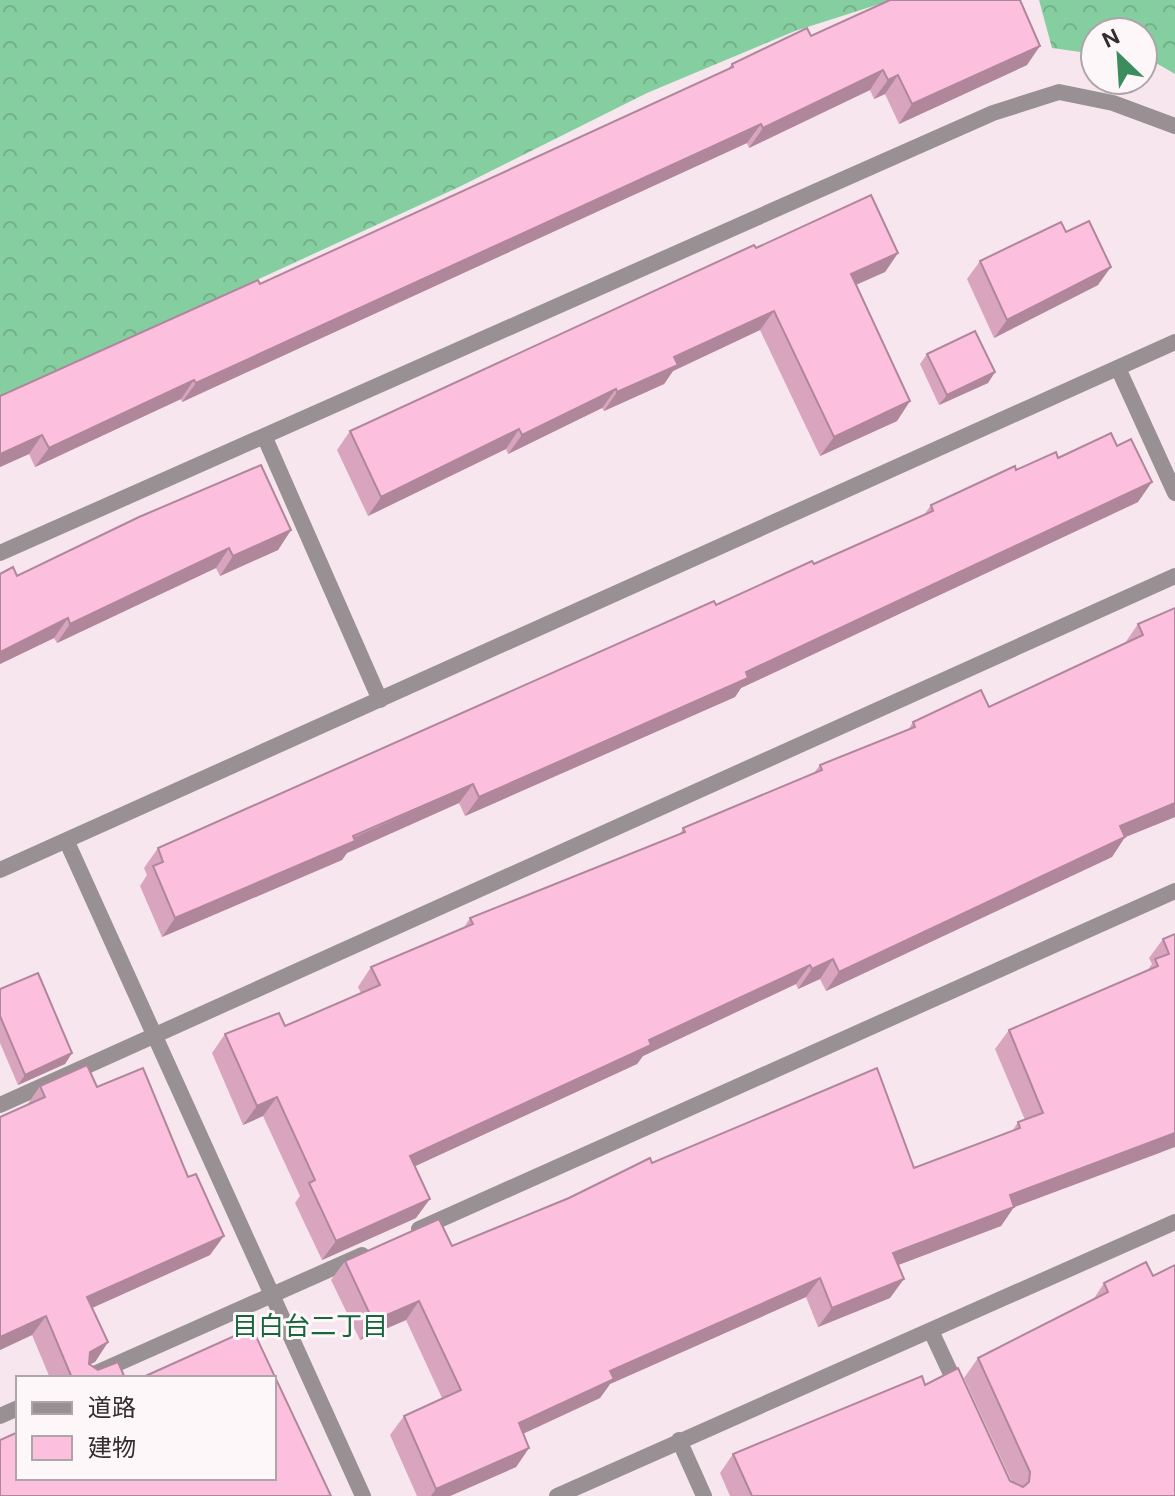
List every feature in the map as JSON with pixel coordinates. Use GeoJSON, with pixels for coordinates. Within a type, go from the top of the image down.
{"type":"FeatureCollection","features":[{"type":"Feature","properties":{"kind":"street"},"geometry":{"type":"LineString","coordinates":[[0,553],[993,113],[1059,92],[1113,103],[1175,126]]}},
{"type":"Feature","properties":{"kind":"street"},"geometry":{"type":"LineString","coordinates":[[0,870],[1175,342]]}},
{"type":"Feature","properties":{"kind":"street"},"geometry":{"type":"LineString","coordinates":[[1118,368],[1175,493]]}},
{"type":"Feature","properties":{"kind":"street"},"geometry":{"type":"LineString","coordinates":[[265,438],[380,700]]}},
{"type":"Feature","properties":{"kind":"street"},"geometry":{"type":"LineString","coordinates":[[0,1105],[1175,576]]}},
{"type":"Feature","properties":{"kind":"street"},"geometry":{"type":"LineString","coordinates":[[67,842],[363,1496]]}},
{"type":"Feature","properties":{"kind":"street"},"geometry":{"type":"LineString","coordinates":[[403,1237],[1175,891]]}},
{"type":"Feature","properties":{"kind":"street"},"geometry":{"type":"LineString","coordinates":[[557,1496],[1175,1222]]}},
{"type":"Feature","properties":{"kind":"street"},"geometry":{"type":"LineString","coordinates":[[90,1376],[374,1250]]}},
{"type":"Feature","properties":{"kind":"street"},"geometry":{"type":"LineString","coordinates":[[931,1331],[969,1413]]}},
{"type":"Feature","properties":{"kind":"street"},"geometry":{"type":"LineString","coordinates":[[679,1440],[704,1496]]}},
{"type":"Feature","properties":{"kind":"green space"},"geometry":{"type":"Polygon","coordinates":[[[0,0],[892,0],[795,31],[647,93],[459,187],[0,398],[0,0]]]}},
{"type":"Feature","properties":{"kind":"green space"},"geometry":{"type":"Polygon","coordinates":[[[1039,0],[1175,0],[1175,74],[1159,65],[1159,16],[1079,16],[1079,52],[1052,48],[1039,0]]]}},
{"type":"Feature","properties":{"kind":"building"},"geometry":{"type":"Polygon","coordinates":[[[890,0],[1020,0],[1040,46],[912,104],[898,75],[888,80],[883,70],[763,128],[761,124],[49,448],[42,435],[0,454],[0,396],[258,280],[260,284],[733,67],[732,64],[807,28],[811,36],[890,0]]]}},
{"type":"Feature","properties":{"kind":"building"},"geometry":{"type":"Polygon","coordinates":[[[871,195],[898,253],[851,274],[910,401],[834,437],[774,311],[674,357],[678,365],[617,392],[616,389],[522,435],[519,429],[381,497],[350,431],[754,245],[756,248],[871,195]]]}},
{"type":"Feature","properties":{"kind":"building"},"geometry":{"type":"Polygon","coordinates":[[[1089,221],[1111,267],[1007,320],[980,261],[1061,222],[1066,232],[1089,221]]]}},
{"type":"Feature","properties":{"kind":"building"},"geometry":{"type":"Polygon","coordinates":[[[975,331],[995,372],[947,395],[927,354],[975,331]]]}},
{"type":"Feature","properties":{"kind":"building"},"geometry":{"type":"Polygon","coordinates":[[[1111,433],[1117,446],[1131,439],[1152,482],[746,672],[748,678],[479,797],[473,784],[353,836],[355,841],[175,918],[153,866],[163,862],[158,848],[714,601],[716,605],[933,511],[931,505],[1015,466],[1016,470],[1056,452],[1058,458],[1111,433]]]}},
{"type":"Feature","properties":{"kind":"building"},"geometry":{"type":"Polygon","coordinates":[[[261,465],[291,530],[233,556],[229,548],[70,624],[68,618],[0,652],[0,574],[13,567],[17,576],[139,517],[261,465]]]}},
{"type":"Feature","properties":{"kind":"building"},"geometry":{"type":"Polygon","coordinates":[[[1175,608],[1175,803],[1120,826],[1125,837],[839,972],[833,959],[812,969],[810,965],[649,1040],[651,1045],[410,1156],[430,1199],[336,1241],[309,1183],[315,1180],[277,1097],[257,1106],[225,1034],[279,1013],[285,1026],[380,985],[371,967],[473,924],[470,918],[685,832],[683,828],[822,770],[820,765],[915,727],[913,722],[981,690],[989,707],[1143,635],[1138,624],[1175,608]]]}},
{"type":"Feature","properties":{"kind":"building"},"geometry":{"type":"Polygon","coordinates":[[[1175,934],[1175,1133],[1010,1195],[1014,1207],[893,1253],[904,1279],[832,1308],[820,1278],[610,1371],[614,1379],[519,1423],[529,1448],[436,1489],[404,1416],[461,1390],[419,1301],[373,1321],[345,1261],[439,1219],[452,1246],[569,1198],[650,1158],[652,1163],[877,1068],[914,1168],[1020,1128],[1018,1122],[1043,1113],[1009,1030],[1158,966],[1155,959],[1169,954],[1163,939],[1175,934]]]}},
{"type":"Feature","properties":{"kind":"building"},"geometry":{"type":"Polygon","coordinates":[[[38,973],[72,1053],[25,1075],[0,1016],[0,989],[38,973]]]}},
{"type":"Feature","properties":{"kind":"building"},"geometry":{"type":"Polygon","coordinates":[[[87,1065],[97,1087],[143,1068],[188,1177],[196,1174],[224,1236],[87,1297],[108,1342],[90,1352],[89,1364],[98,1370],[118,1362],[124,1376],[71,1376],[46,1316],[0,1337],[0,1117],[45,1097],[40,1086],[87,1065]]]}},
{"type":"Feature","properties":{"kind":"building"},"geometry":{"type":"Polygon","coordinates":[[[1146,1262],[1153,1276],[1175,1265],[1175,1496],[752,1496],[733,1454],[922,1376],[925,1385],[958,1368],[1010,1481],[1023,1487],[1029,1482],[1030,1472],[978,1358],[1108,1292],[1104,1283],[1146,1262]]]}},
{"type":"Feature","properties":{"kind":"building"},"geometry":{"type":"Polygon","coordinates":[[[252,1328],[275,1376],[145,1376],[252,1328]]]}},
{"type":"Feature","properties":{"kind":"building"},"geometry":{"type":"Polygon","coordinates":[[[276,1379],[331,1496],[0,1496],[0,1440],[16,1433],[16,1480],[276,1480],[276,1379]]]}},
{"type":"Feature","properties":{"kind":"district","name":"目白台二丁目"},"geometry":{"type":"Point","coordinates":[310,1326]}}]}
